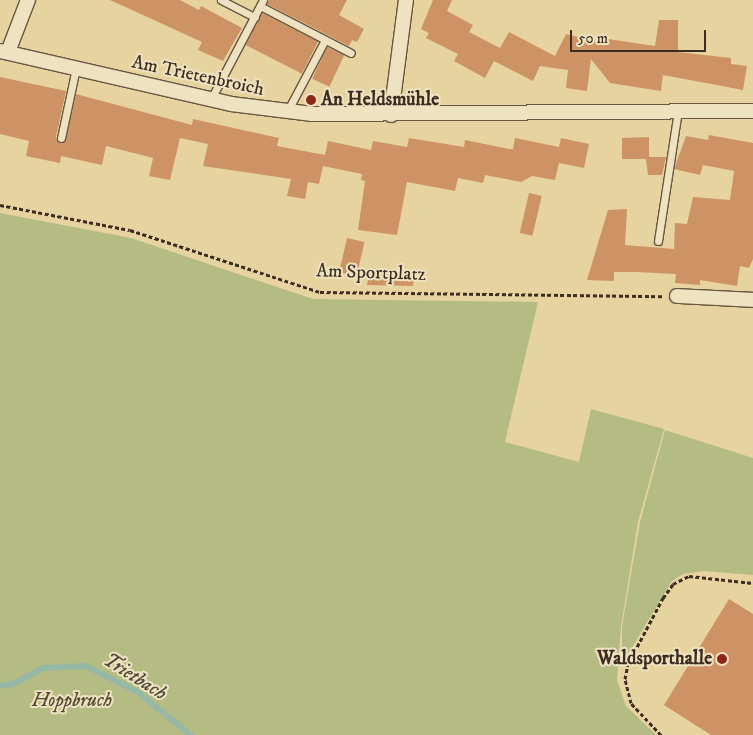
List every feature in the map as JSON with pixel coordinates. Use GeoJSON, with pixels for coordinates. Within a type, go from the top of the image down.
{"type":"FeatureCollection","features":[{"type":"Feature","properties":{"kind":"street"},"geometry":{"type":"LineString","coordinates":[[4,51],[28,0]]}},
{"type":"Feature","properties":{"kind":"street"},"geometry":{"type":"LineString","coordinates":[[406,0],[391,115],[753,111]]}},
{"type":"Feature","properties":{"kind":"street","name":"Am Trietenbroich"},"geometry":{"type":"LineString","coordinates":[[4,51],[210,100],[287,112],[391,115]]}},
{"type":"Feature","properties":{"kind":"street"},"geometry":{"type":"LineString","coordinates":[[677,296],[753,300]]}},
{"type":"Feature","properties":{"kind":"lane"},"geometry":{"type":"LineString","coordinates":[[221,0],[254,17]]}},
{"type":"Feature","properties":{"kind":"lane"},"geometry":{"type":"LineString","coordinates":[[210,100],[262,3],[351,53]]}},
{"type":"Feature","properties":{"kind":"lane"},"geometry":{"type":"LineString","coordinates":[[287,112],[325,40]]}},
{"type":"Feature","properties":{"kind":"lane"},"geometry":{"type":"LineString","coordinates":[[61,138],[76,68]]}},
{"type":"Feature","properties":{"kind":"lane"},"geometry":{"type":"LineString","coordinates":[[658,241],[678,111]]}},
{"type":"Feature","properties":{"kind":"path","name":"Am Sportplatz"},"geometry":{"type":"LineString","coordinates":[[0,205],[130,230],[320,292],[677,296]]}},
{"type":"Feature","properties":{"kind":"path"},"geometry":{"type":"LineString","coordinates":[[661,735],[631,704],[625,679],[628,664],[668,590],[683,578],[696,575],[753,583]]}},
{"type":"Feature","properties":{"kind":"green space","name":"Hoppbruch"},"geometry":{"type":"Polygon","coordinates":[[[0,213],[131,238],[313,299],[538,302],[505,442],[579,462],[591,409],[664,429],[638,522],[621,626],[617,680],[626,706],[656,735],[0,735],[0,213]]]}},
{"type":"Feature","properties":{"kind":"green space"},"geometry":{"type":"Polygon","coordinates":[[[665,430],[753,458],[753,575],[704,571],[683,574],[672,581],[622,664],[622,626],[640,522],[665,430]]]}},
{"type":"Feature","properties":{"kind":"building"},"geometry":{"type":"Polygon","coordinates":[[[110,0],[180,0],[199,10],[201,6],[242,28],[223,61],[198,50],[202,42],[110,0]]]}},
{"type":"Feature","properties":{"kind":"building"},"geometry":{"type":"Polygon","coordinates":[[[269,0],[347,0],[339,15],[364,29],[357,42],[352,40],[349,46],[267,4],[269,0]]]}},
{"type":"Feature","properties":{"kind":"building"},"geometry":{"type":"Polygon","coordinates":[[[433,0],[452,0],[447,11],[473,25],[469,32],[500,48],[509,32],[555,56],[566,34],[601,43],[601,38],[655,46],[659,20],[678,20],[678,52],[731,58],[731,64],[747,66],[743,90],[663,75],[661,91],[610,83],[591,59],[587,91],[566,88],[568,70],[540,66],[533,81],[494,61],[485,78],[454,61],[458,54],[426,38],[429,33],[421,29],[433,0]]]}},
{"type":"Feature","properties":{"kind":"building"},"geometry":{"type":"Polygon","coordinates":[[[262,13],[318,42],[302,74],[246,45],[262,13]]]}},
{"type":"Feature","properties":{"kind":"building"},"geometry":{"type":"Polygon","coordinates":[[[327,47],[344,55],[329,87],[312,79],[327,47]]]}},
{"type":"Feature","properties":{"kind":"building"},"geometry":{"type":"Polygon","coordinates":[[[0,77],[66,91],[56,137],[60,143],[66,139],[76,94],[192,125],[193,119],[279,138],[277,146],[325,155],[328,141],[371,150],[373,141],[407,147],[409,138],[464,147],[465,140],[509,149],[513,149],[515,138],[559,147],[561,138],[589,144],[584,168],[559,163],[555,180],[532,176],[521,182],[485,175],[483,183],[458,178],[455,191],[407,182],[397,235],[358,230],[365,181],[361,180],[362,174],[323,166],[319,184],[308,182],[305,199],[287,196],[291,179],[203,166],[208,144],[180,138],[170,180],[149,176],[153,158],[106,146],[102,165],[61,156],[60,163],[26,156],[29,141],[0,134],[0,77]]]}},
{"type":"Feature","properties":{"kind":"building"},"geometry":{"type":"Polygon","coordinates":[[[709,135],[753,143],[753,259],[749,268],[740,266],[737,286],[700,280],[700,285],[675,283],[676,274],[636,272],[614,272],[614,281],[587,280],[608,210],[627,209],[625,245],[674,249],[675,223],[687,224],[693,197],[730,200],[734,171],[703,165],[700,175],[674,169],[686,136],[708,140],[709,135]]]}},
{"type":"Feature","properties":{"kind":"building"},"geometry":{"type":"Polygon","coordinates":[[[649,137],[649,157],[666,157],[662,175],[648,175],[646,159],[622,159],[622,138],[649,137]]]}},
{"type":"Feature","properties":{"kind":"building"},"geometry":{"type":"Polygon","coordinates":[[[529,193],[542,196],[532,236],[520,233],[529,193]]]}},
{"type":"Feature","properties":{"kind":"building"},"geometry":{"type":"Polygon","coordinates":[[[347,238],[365,242],[357,276],[339,272],[347,238]]]}},
{"type":"Feature","properties":{"kind":"building"},"geometry":{"type":"Polygon","coordinates":[[[370,269],[414,279],[413,286],[367,285],[370,269]]]}},
{"type":"Feature","properties":{"kind":"building","name":"Waldsporthalle"},"geometry":{"type":"Polygon","coordinates":[[[729,599],[753,614],[753,735],[711,735],[664,705],[729,599]]]}},
{"type":"Feature","properties":{"kind":"waterway","name":"Trietbach"},"geometry":{"type":"LineString","coordinates":[[0,686],[13,684],[43,668],[86,666],[138,692],[191,735]]}},
{"type":"Feature","properties":{"kind":"place","name":"An Heldsmühle"},"geometry":{"type":"Point","coordinates":[311,100]}},
{"type":"Feature","properties":{"kind":"place","name":"Waldsporthalle"},"geometry":{"type":"Point","coordinates":[722,659]}}]}
